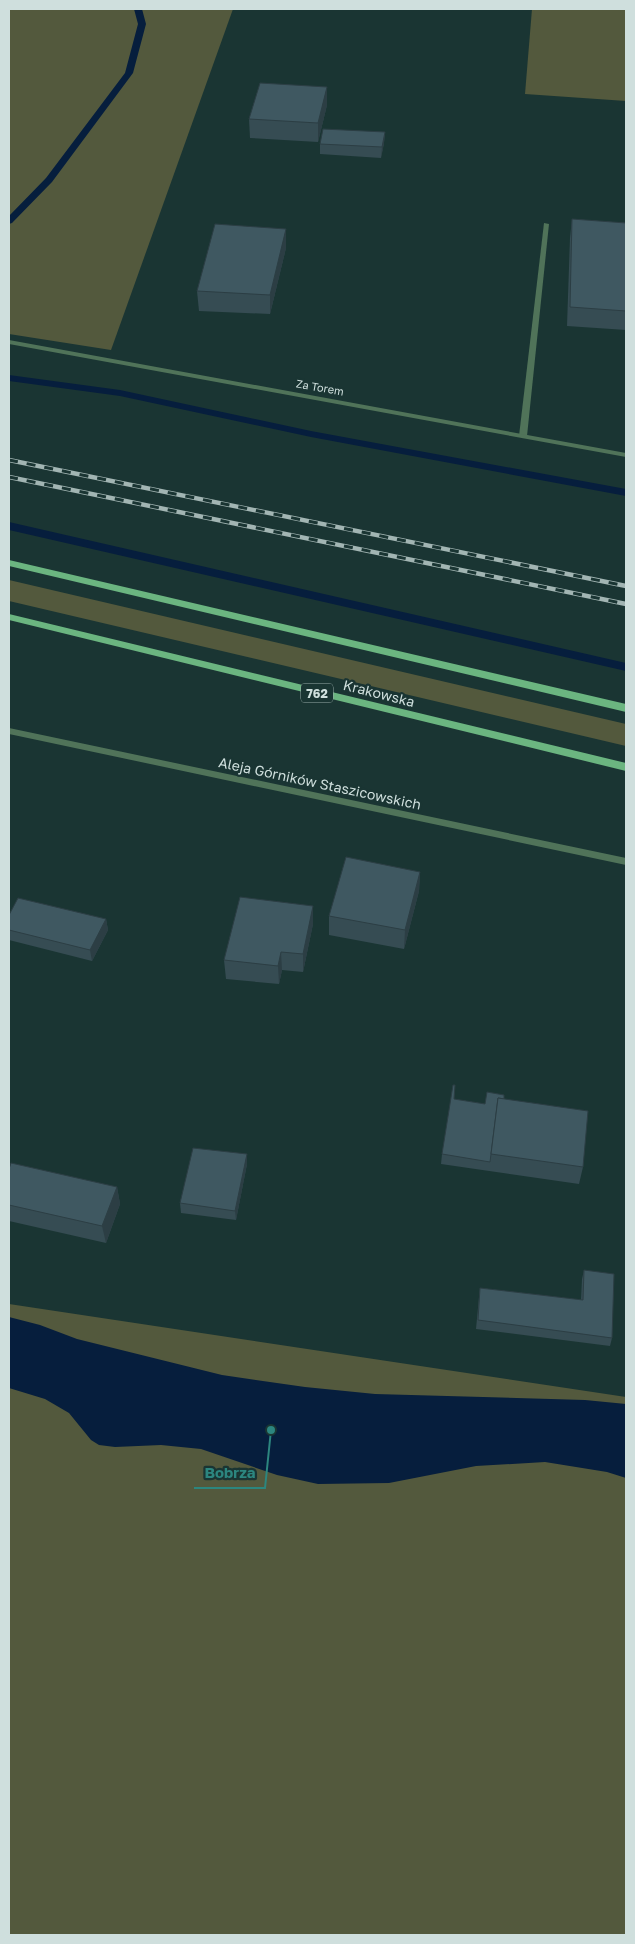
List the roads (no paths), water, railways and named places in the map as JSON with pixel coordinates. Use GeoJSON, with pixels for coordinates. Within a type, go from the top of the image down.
{"type":"FeatureCollection","features":[{"type":"Feature","properties":{"kind":"main road"},"geometry":{"type":"LineString","coordinates":[[9,563],[626,708]]}},
{"type":"Feature","properties":{"kind":"main road","name":"Krakowska"},"geometry":{"type":"LineString","coordinates":[[9,617],[626,768]]}},
{"type":"Feature","properties":{"kind":"street"},"geometry":{"type":"LineString","coordinates":[[523,436],[546,224]]}},
{"type":"Feature","properties":{"kind":"street","name":"Za Torem"},"geometry":{"type":"LineString","coordinates":[[9,342],[626,455]]}},
{"type":"Feature","properties":{"kind":"street","name":"Aleja Górników Staszicowskich"},"geometry":{"type":"LineString","coordinates":[[9,731],[626,862]]}},
{"type":"Feature","properties":{"kind":"water"},"geometry":{"type":"Polygon","coordinates":[[[9,1317],[40,1325],[77,1339],[222,1375],[305,1387],[375,1394],[585,1400],[626,1404],[626,1478],[607,1472],[545,1462],[476,1466],[389,1483],[318,1484],[277,1475],[201,1449],[161,1445],[115,1447],[99,1445],[91,1440],[69,1413],[45,1399],[9,1388],[9,1317]]]}},
{"type":"Feature","properties":{"kind":"waterway"},"geometry":{"type":"LineString","coordinates":[[9,221],[49,180],[129,73],[142,24],[138,9]]}},
{"type":"Feature","properties":{"kind":"waterway"},"geometry":{"type":"LineString","coordinates":[[9,378],[120,393],[311,434],[626,493]]}},
{"type":"Feature","properties":{"kind":"waterway"},"geometry":{"type":"LineString","coordinates":[[9,526],[626,667]]}},
{"type":"Feature","properties":{"kind":"railway"},"geometry":{"type":"LineString","coordinates":[[9,460],[626,586]]}},
{"type":"Feature","properties":{"kind":"railway"},"geometry":{"type":"LineString","coordinates":[[9,477],[626,604]]}},
{"type":"Feature","properties":{"kind":"place","name":"Bobrza"},"geometry":{"type":"Point","coordinates":[271,1430]}}]}
